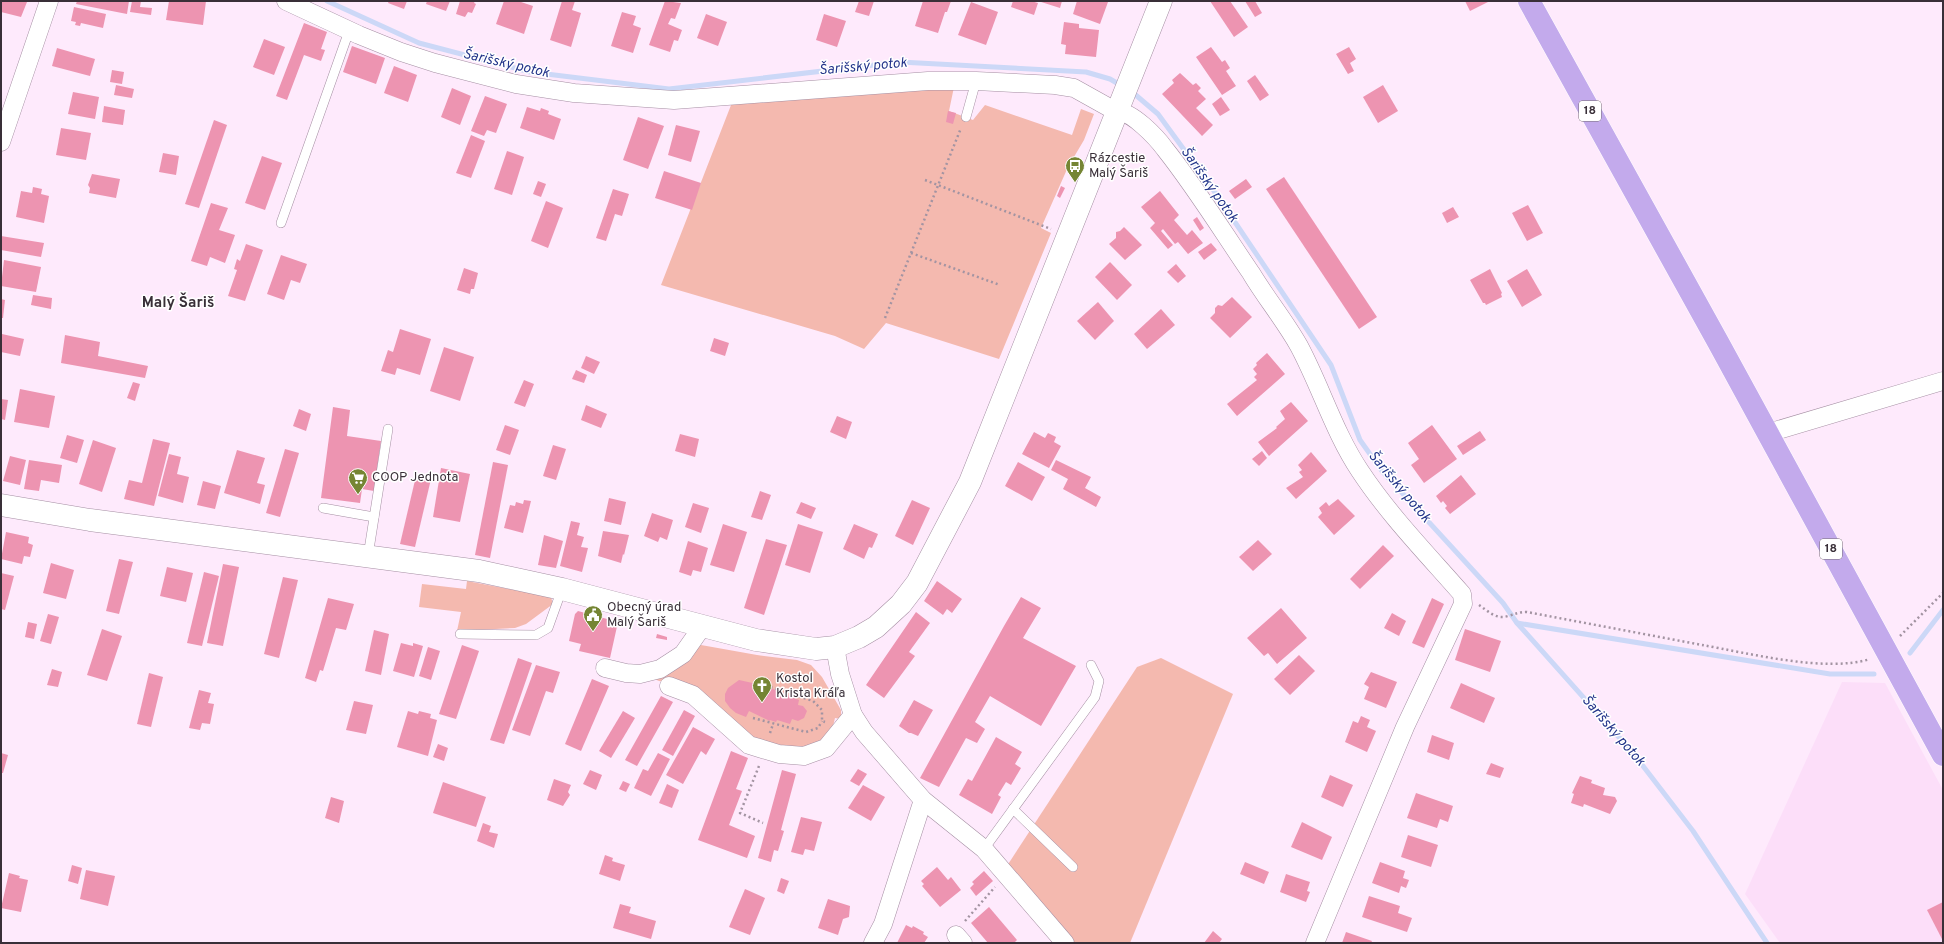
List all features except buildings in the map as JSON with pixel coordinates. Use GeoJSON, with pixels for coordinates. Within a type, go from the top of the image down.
{"type":"FeatureCollection","features":[{"type":"Feature","properties":{"kind":"main road","name":"18"},"geometry":{"type":"LineString","coordinates":[[1529,1],[1768,433],[1943,755]]}},
{"type":"Feature","properties":{"kind":"street"},"geometry":{"type":"LineString","coordinates":[[1,142],[49,1]]}},
{"type":"Feature","properties":{"kind":"street"},"geometry":{"type":"LineString","coordinates":[[286,1],[349,31],[400,52],[456,70],[516,84],[574,93],[674,100],[928,81],[976,81],[1055,85],[1074,88],[1119,106],[1121,111],[1130,114],[1165,148],[1298,345],[1342,439],[1359,469],[1382,502],[1462,594],[1463,604],[1405,727],[1315,943]]}},
{"type":"Feature","properties":{"kind":"street"},"geometry":{"type":"LineString","coordinates":[[1,505],[90,520],[479,571],[562,589],[756,640],[816,649],[835,647],[876,627],[901,604],[917,583],[951,521],[970,482],[1161,1]]}},
{"type":"Feature","properties":{"kind":"street"},"geometry":{"type":"LineString","coordinates":[[1768,433],[1943,381]]}},
{"type":"Feature","properties":{"kind":"street"},"geometry":{"type":"LineString","coordinates":[[605,668],[626,673],[640,674],[660,669],[683,654],[702,627]]}},
{"type":"Feature","properties":{"kind":"street"},"geometry":{"type":"LineString","coordinates":[[835,647],[848,721],[864,732],[923,800],[984,848],[1065,943]]}},
{"type":"Feature","properties":{"kind":"street"},"geometry":{"type":"LineString","coordinates":[[669,686],[693,695],[749,745],[779,754],[804,756],[826,748],[848,721]]}},
{"type":"Feature","properties":{"kind":"street"},"geometry":{"type":"LineString","coordinates":[[873,943],[883,924],[923,800]]}},
{"type":"Feature","properties":{"kind":"lane"},"geometry":{"type":"LineString","coordinates":[[281,223],[349,31]]}},
{"type":"Feature","properties":{"kind":"lane"},"geometry":{"type":"LineString","coordinates":[[966,116],[976,81]]}},
{"type":"Feature","properties":{"kind":"lane"},"geometry":{"type":"LineString","coordinates":[[368,556],[388,429]]}},
{"type":"Feature","properties":{"kind":"lane"},"geometry":{"type":"LineString","coordinates":[[323,508],[374,517]]}},
{"type":"Feature","properties":{"kind":"lane"},"geometry":{"type":"LineString","coordinates":[[460,634],[536,635],[548,628],[562,589]]}},
{"type":"Feature","properties":{"kind":"lane"},"geometry":{"type":"LineString","coordinates":[[984,848],[1095,697],[1099,681],[1091,665]]}},
{"type":"Feature","properties":{"kind":"lane"},"geometry":{"type":"LineString","coordinates":[[1012,809],[1072,867]]}},
{"type":"Feature","properties":{"kind":"path"},"geometry":{"type":"LineString","coordinates":[[885,318],[966,116]]}},
{"type":"Feature","properties":{"kind":"path"},"geometry":{"type":"LineString","coordinates":[[925,180],[1057,232]]}},
{"type":"Feature","properties":{"kind":"path"},"geometry":{"type":"LineString","coordinates":[[911,253],[1000,286]]}},
{"type":"Feature","properties":{"kind":"path"},"geometry":{"type":"LineString","coordinates":[[1462,594],[1496,617],[1507,617],[1516,613],[1527,612],[1770,657],[1837,665],[1859,662],[1886,651],[1943,593]]}},
{"type":"Feature","properties":{"kind":"path"},"geometry":{"type":"LineString","coordinates":[[753,718],[806,732],[818,728],[822,721],[822,710],[813,702],[761,684]]}},
{"type":"Feature","properties":{"kind":"path"},"geometry":{"type":"LineString","coordinates":[[822,721],[848,721]]}},
{"type":"Feature","properties":{"kind":"path"},"geometry":{"type":"LineString","coordinates":[[763,823],[740,813],[765,750],[773,724]]}},
{"type":"Feature","properties":{"kind":"path"},"geometry":{"type":"LineString","coordinates":[[960,939],[981,902],[1007,875]]}},
{"type":"Feature","properties":{"kind":"shaded area"},"geometry":{"type":"Polygon","coordinates":[[[954,87],[949,111],[973,120],[985,105],[1072,135],[1081,109],[1094,114],[1084,140],[1068,167],[1041,228],[1051,233],[999,359],[886,323],[864,349],[835,336],[661,285],[733,100],[954,87]]]}},
{"type":"Feature","properties":{"kind":"shaded area"},"geometry":{"type":"Polygon","coordinates":[[[467,581],[551,597],[553,604],[526,624],[515,628],[457,631],[461,612],[419,607],[422,584],[466,589],[467,581]]]}},
{"type":"Feature","properties":{"kind":"shaded area"},"geometry":{"type":"Polygon","coordinates":[[[701,645],[757,655],[797,660],[811,665],[822,677],[841,710],[841,719],[835,718],[832,730],[827,738],[800,748],[763,742],[748,734],[697,689],[659,681],[650,677],[678,664],[701,645]]]}},
{"type":"Feature","properties":{"kind":"shaded area"},"geometry":{"type":"Polygon","coordinates":[[[1161,658],[1233,694],[1130,943],[1065,943],[1003,872],[1137,667],[1161,658]]]}},
{"type":"Feature","properties":{"kind":"shaded area"},"geometry":{"type":"Polygon","coordinates":[[[1842,682],[1885,683],[1943,790],[1943,943],[1780,943],[1745,894],[1842,682]]]}},
{"type":"Feature","properties":{"kind":"waterway","name":"Šarišský potok"},"geometry":{"type":"LineString","coordinates":[[327,1],[419,43],[530,72],[669,89],[900,62],[1086,72],[1110,79],[1122,86]]}},
{"type":"Feature","properties":{"kind":"waterway","name":"Šarišský potok"},"geometry":{"type":"LineString","coordinates":[[1131,91],[1158,114],[1212,188],[1331,365],[1360,440],[1382,471],[1503,603],[1517,623],[1633,753],[1693,831],[1767,943]]}},
{"type":"Feature","properties":{"kind":"waterway"},"geometry":{"type":"LineString","coordinates":[[1910,653],[1943,610]]}},
{"type":"Feature","properties":{"kind":"waterway"},"geometry":{"type":"LineString","coordinates":[[1517,623],[1830,674],[1874,674]]}},
{"type":"Feature","properties":{"kind":"place","name":"Rázcestie Malý Šariš"},"geometry":{"type":"Point","coordinates":[1075,183]}},
{"type":"Feature","properties":{"kind":"place","name":"COOP Jednota"},"geometry":{"type":"Point","coordinates":[358,495]}},
{"type":"Feature","properties":{"kind":"place","name":"Obecný úrad Malý Šariš"},"geometry":{"type":"Point","coordinates":[593,632]}},
{"type":"Feature","properties":{"kind":"place","name":"Kostol Krista Kráľa"},"geometry":{"type":"Point","coordinates":[762,703]}},
{"type":"Feature","properties":{"kind":"district","name":"Malý Šariš"},"geometry":{"type":"Point","coordinates":[178,303]}}]}
